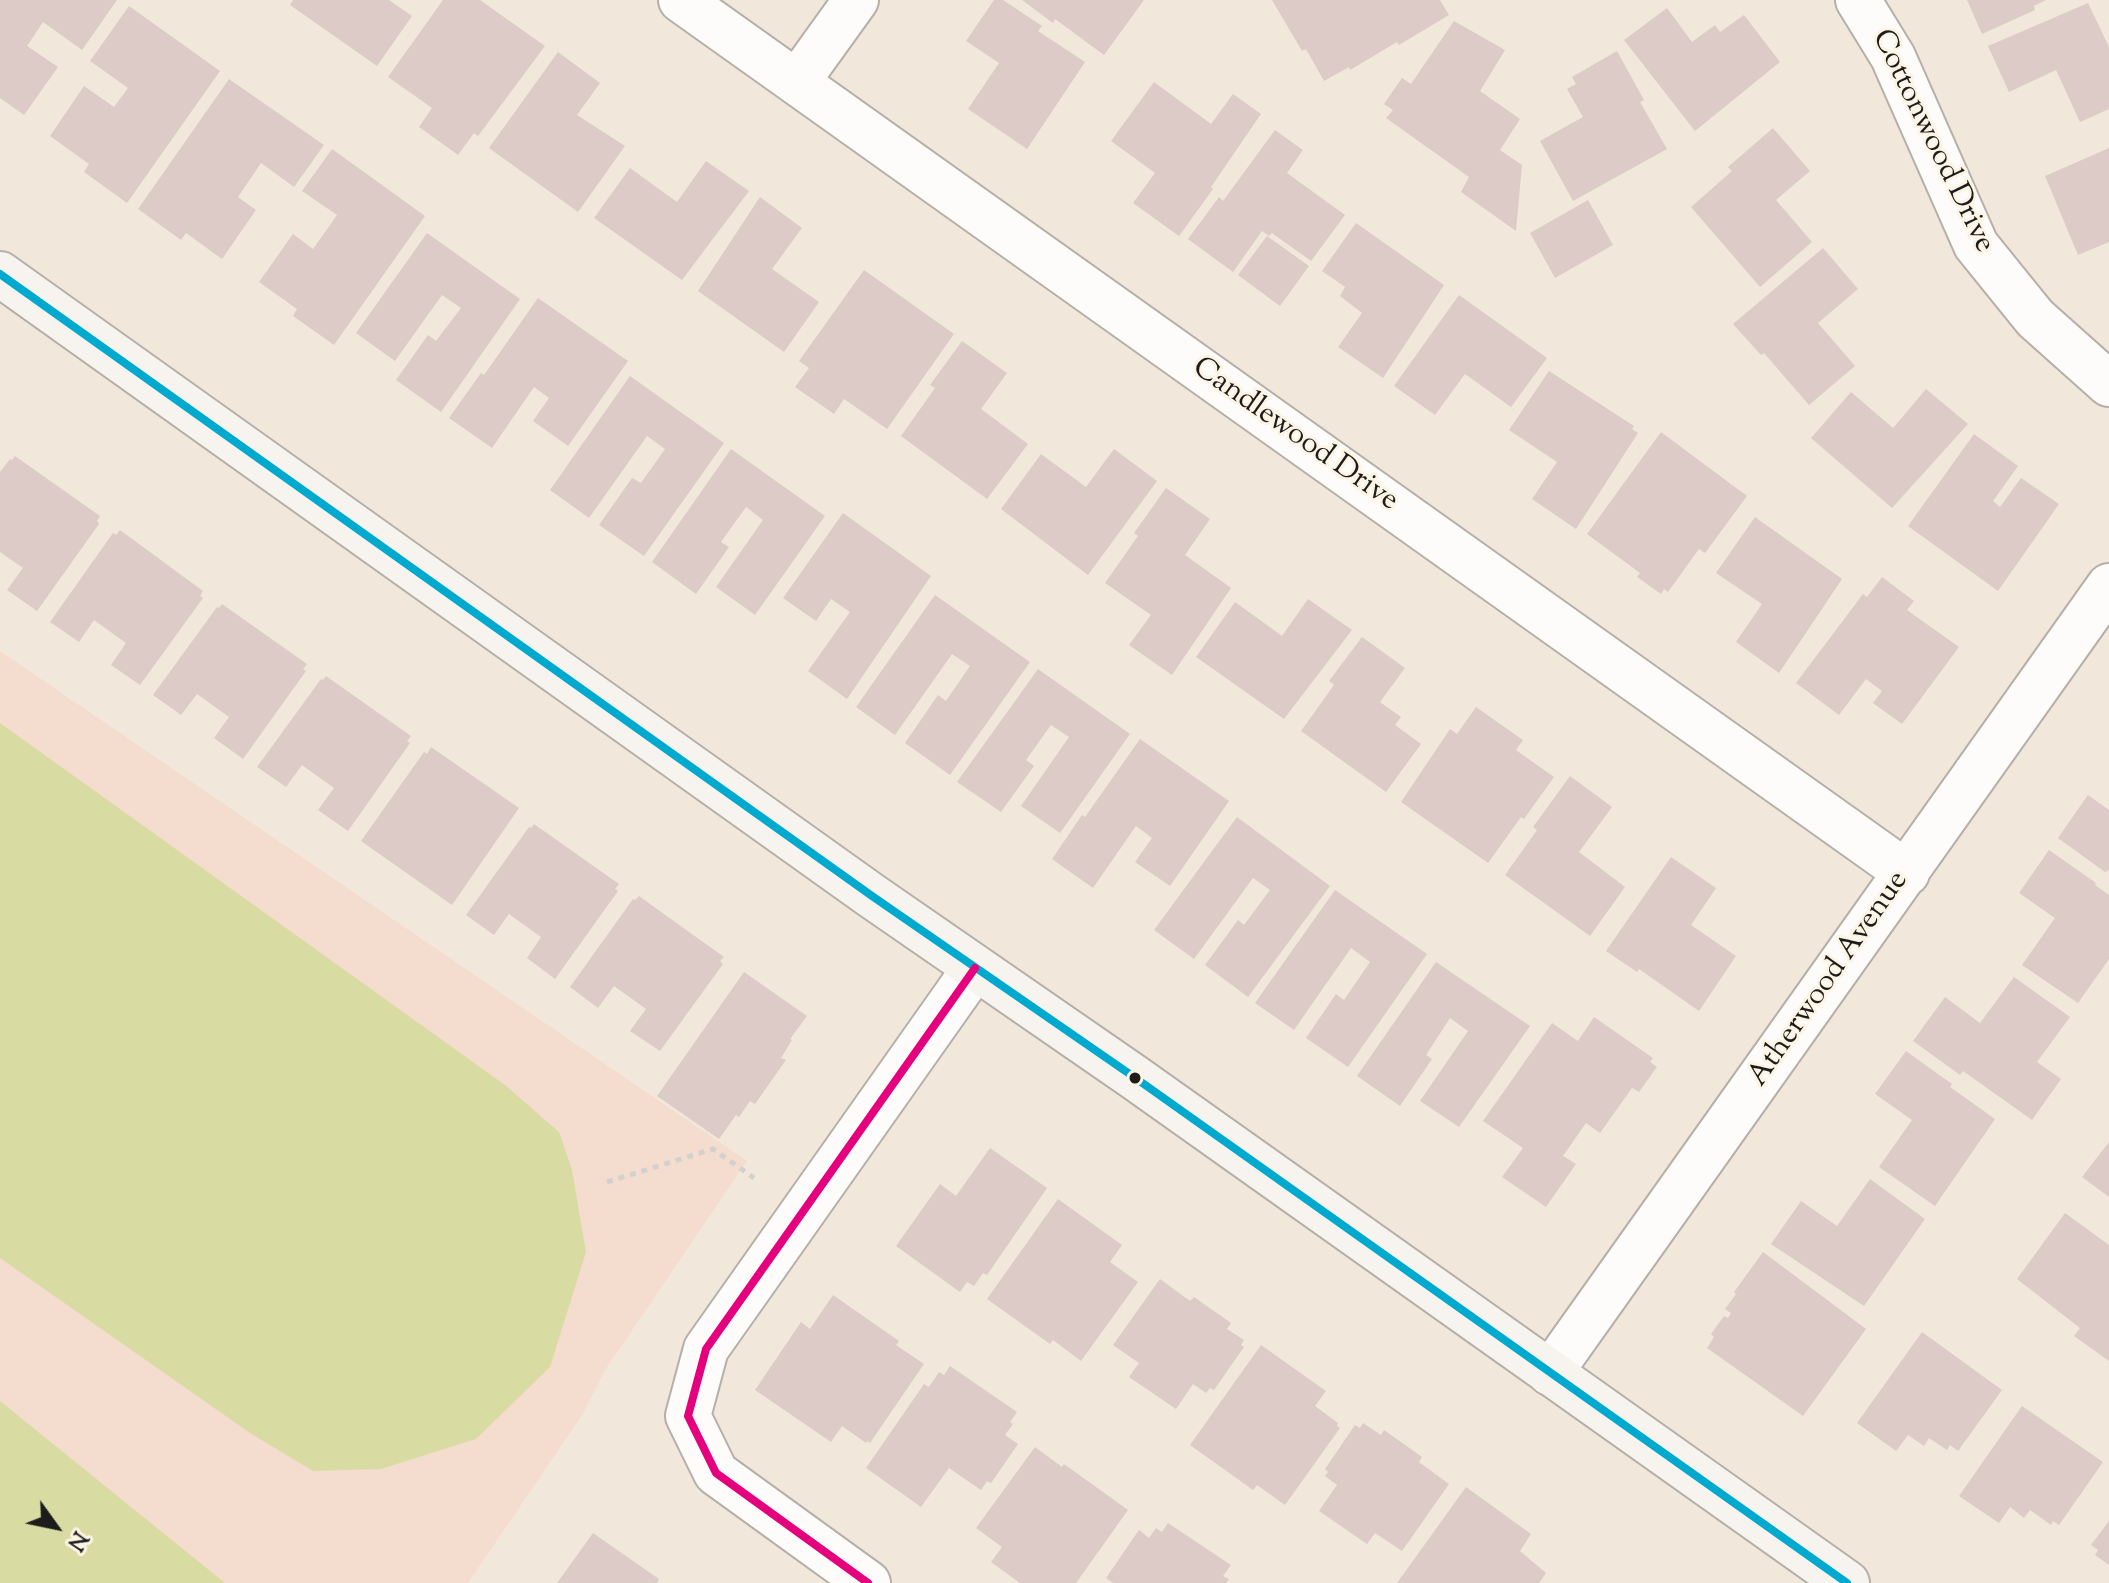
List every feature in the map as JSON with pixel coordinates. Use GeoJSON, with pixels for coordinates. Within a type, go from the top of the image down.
{"type":"FeatureCollection","features":[{"type":"Feature","properties":{"kind":"main road"},"geometry":{"type":"LineString","coordinates":[[0,274],[975,968],[1134,1077],[1847,1583]]}},
{"type":"Feature","properties":{"kind":"street","name":"Candlewood Drive"},"geometry":{"type":"LineString","coordinates":[[681,0],[1907,873]]}},
{"type":"Feature","properties":{"kind":"street"},"geometry":{"type":"LineString","coordinates":[[797,82],[856,0]]}},
{"type":"Feature","properties":{"kind":"street","name":"Cottonwood Drive"},"geometry":{"type":"LineString","coordinates":[[1858,0],[1893,57],[1976,245],[2035,318],[2109,384]]}},
{"type":"Feature","properties":{"kind":"street","name":"Atherwood Avenue"},"geometry":{"type":"LineString","coordinates":[[1550,1373],[2109,586]]}},
{"type":"Feature","properties":{"kind":"street"},"geometry":{"type":"LineString","coordinates":[[868,1583],[716,1473],[688,1416],[706,1349],[975,968]]}},
{"type":"Feature","properties":{"kind":"path"},"geometry":{"type":"LineString","coordinates":[[607,1182],[713,1149],[754,1178]]}},
{"type":"Feature","properties":{"kind":"shaded area"},"geometry":{"type":"Polygon","coordinates":[[[0,651],[747,1161],[605,1370],[582,1415],[468,1583],[0,1583],[0,651]]]}},
{"type":"Feature","properties":{"kind":"green space"},"geometry":{"type":"Polygon","coordinates":[[[0,723],[505,1085],[559,1132],[572,1170],[586,1252],[550,1367],[476,1439],[381,1469],[313,1471],[250,1433],[0,1258],[0,723]]]}},
{"type":"Feature","properties":{"kind":"green space"},"geometry":{"type":"Polygon","coordinates":[[[0,1401],[225,1583],[0,1583],[0,1401]]]}},
{"type":"Feature","properties":{"kind":"building"},"geometry":{"type":"Polygon","coordinates":[[[0,0],[117,0],[82,50],[43,22],[27,46],[58,67],[24,115],[0,98],[0,0]]]}},
{"type":"Feature","properties":{"kind":"building"},"geometry":{"type":"Polygon","coordinates":[[[293,0],[389,0],[412,16],[377,66],[290,5],[293,0]]]}},
{"type":"Feature","properties":{"kind":"building"},"geometry":{"type":"Polygon","coordinates":[[[443,0],[480,0],[545,46],[478,136],[474,133],[458,155],[419,127],[432,108],[388,77],[443,0]]]}},
{"type":"Feature","properties":{"kind":"building"},"geometry":{"type":"Polygon","coordinates":[[[994,0],[1003,0],[1042,26],[1038,31],[1085,62],[1027,149],[968,109],[999,63],[966,41],[994,0]]]}},
{"type":"Feature","properties":{"kind":"building"},"geometry":{"type":"Polygon","coordinates":[[[1022,0],[1144,0],[1104,55],[1055,19],[1053,23],[1022,0]]]}},
{"type":"Feature","properties":{"kind":"building"},"geometry":{"type":"Polygon","coordinates":[[[1272,0],[1440,0],[1449,15],[1399,45],[1397,42],[1350,70],[1349,67],[1324,81],[1272,0]]]}},
{"type":"Feature","properties":{"kind":"building"},"geometry":{"type":"Polygon","coordinates":[[[1967,0],[2046,0],[2034,6],[2035,10],[1982,34],[1967,0]]]}},
{"type":"Feature","properties":{"kind":"building"},"geometry":{"type":"Polygon","coordinates":[[[2088,3],[2109,47],[2109,109],[2080,122],[2056,70],[2009,92],[1988,46],[2088,3]]]}},
{"type":"Feature","properties":{"kind":"building"},"geometry":{"type":"Polygon","coordinates":[[[129,6],[220,71],[127,203],[84,172],[89,164],[50,136],[84,86],[114,107],[128,88],[90,61],[129,6]]]}},
{"type":"Feature","properties":{"kind":"building"},"geometry":{"type":"Polygon","coordinates":[[[1667,8],[1692,42],[1715,25],[1720,32],[1744,15],[1780,62],[1695,131],[1624,40],[1667,8]]]}},
{"type":"Feature","properties":{"kind":"building"},"geometry":{"type":"Polygon","coordinates":[[[1454,21],[1505,50],[1480,91],[1520,119],[1500,150],[1522,165],[1516,231],[1461,192],[1469,177],[1386,118],[1393,110],[1384,104],[1402,78],[1411,84],[1454,21]]]}},
{"type":"Feature","properties":{"kind":"building"},"geometry":{"type":"Polygon","coordinates":[[[1617,51],[1644,100],[1640,102],[1667,149],[1573,201],[1540,141],[1583,117],[1567,89],[1576,84],[1572,77],[1617,51]]]}},
{"type":"Feature","properties":{"kind":"building"},"geometry":{"type":"Polygon","coordinates":[[[558,52],[600,83],[577,115],[625,146],[578,212],[489,148],[558,52]]]}},
{"type":"Feature","properties":{"kind":"building"},"geometry":{"type":"Polygon","coordinates":[[[229,79],[324,145],[294,187],[261,163],[238,197],[256,210],[222,259],[186,233],[181,240],[138,209],[229,79]]]}},
{"type":"Feature","properties":{"kind":"building"},"geometry":{"type":"Polygon","coordinates":[[[1154,82],[1211,124],[1233,94],[1261,114],[1179,236],[1133,203],[1155,173],[1111,141],[1154,82]]]}},
{"type":"Feature","properties":{"kind":"building"},"geometry":{"type":"Polygon","coordinates":[[[1773,128],[1810,171],[1776,200],[1812,242],[1760,287],[1691,207],[1732,171],[1728,167],[1773,128]]]}},
{"type":"Feature","properties":{"kind":"building"},"geometry":{"type":"Polygon","coordinates":[[[1275,130],[1303,150],[1287,173],[1345,215],[1311,261],[1272,233],[1269,236],[1262,231],[1233,272],[1188,239],[1219,197],[1223,201],[1275,130]]]}},
{"type":"Feature","properties":{"kind":"building"},"geometry":{"type":"Polygon","coordinates":[[[2109,148],[2109,242],[2078,255],[2045,176],[2109,148]]]}},
{"type":"Feature","properties":{"kind":"building"},"geometry":{"type":"Polygon","coordinates":[[[332,149],[425,216],[334,345],[293,316],[297,309],[259,282],[293,234],[313,249],[337,215],[302,191],[332,149]]]}},
{"type":"Feature","properties":{"kind":"building"},"geometry":{"type":"Polygon","coordinates":[[[706,161],[749,191],[682,280],[594,218],[630,168],[677,202],[706,161]]]}},
{"type":"Feature","properties":{"kind":"building"},"geometry":{"type":"Polygon","coordinates":[[[760,197],[802,228],[772,269],[819,302],[784,352],[698,291],[760,197]]]}},
{"type":"Feature","properties":{"kind":"building"},"geometry":{"type":"Polygon","coordinates":[[[1588,200],[1613,245],[1555,278],[1530,233],[1588,200]]]}},
{"type":"Feature","properties":{"kind":"building"},"geometry":{"type":"Polygon","coordinates":[[[1356,223],[1444,285],[1383,378],[1338,347],[1362,313],[1340,296],[1345,287],[1322,271],[1356,223]]]}},
{"type":"Feature","properties":{"kind":"building"},"geometry":{"type":"Polygon","coordinates":[[[427,233],[520,299],[441,412],[396,380],[428,335],[436,341],[461,308],[442,295],[395,361],[356,333],[427,233]]]}},
{"type":"Feature","properties":{"kind":"building"},"geometry":{"type":"Polygon","coordinates":[[[1267,236],[1309,266],[1280,306],[1238,275],[1267,236]]]}},
{"type":"Feature","properties":{"kind":"building"},"geometry":{"type":"Polygon","coordinates":[[[1823,248],[1858,289],[1818,323],[1855,366],[1809,405],[1764,353],[1761,355],[1733,324],[1823,248]]]}},
{"type":"Feature","properties":{"kind":"building"},"geometry":{"type":"Polygon","coordinates":[[[864,270],[954,334],[887,429],[844,399],[834,414],[795,387],[809,368],[799,361],[864,270]]]}},
{"type":"Feature","properties":{"kind":"building"},"geometry":{"type":"Polygon","coordinates":[[[1459,295],[1547,358],[1511,407],[1465,374],[1435,415],[1394,386],[1459,295]]]}},
{"type":"Feature","properties":{"kind":"building"},"geometry":{"type":"Polygon","coordinates":[[[538,298],[628,361],[568,446],[533,421],[549,398],[534,387],[492,448],[449,418],[481,373],[484,375],[538,298]]]}},
{"type":"Feature","properties":{"kind":"building"},"geometry":{"type":"Polygon","coordinates":[[[962,341],[1007,373],[981,409],[1028,444],[987,499],[901,436],[935,388],[930,385],[962,341]]]}},
{"type":"Feature","properties":{"kind":"building"},"geometry":{"type":"Polygon","coordinates":[[[1549,371],[1634,426],[1632,429],[1638,433],[1576,529],[1532,499],[1557,462],[1509,430],[1549,371]]]}},
{"type":"Feature","properties":{"kind":"building"},"geometry":{"type":"Polygon","coordinates":[[[630,376],[724,443],[644,556],[599,525],[632,478],[641,483],[665,449],[647,436],[589,518],[550,490],[630,376]]]}},
{"type":"Feature","properties":{"kind":"building"},"geometry":{"type":"Polygon","coordinates":[[[1926,389],[1968,424],[1892,508],[1811,438],[1851,392],[1893,428],[1926,389]]]}},
{"type":"Feature","properties":{"kind":"building"},"geometry":{"type":"Polygon","coordinates":[[[1661,432],[1747,496],[1705,553],[1699,549],[1668,592],[1664,589],[1661,594],[1637,577],[1640,573],[1587,534],[1661,432]]]}},
{"type":"Feature","properties":{"kind":"building"},"geometry":{"type":"Polygon","coordinates":[[[1974,434],[2018,466],[1993,501],[2000,507],[2021,478],[2059,504],[1998,591],[1908,526],[1974,434]]]}},
{"type":"Feature","properties":{"kind":"building"},"geometry":{"type":"Polygon","coordinates":[[[731,449],[825,516],[755,615],[716,587],[763,520],[746,507],[721,542],[729,547],[696,594],[652,562],[731,449]]]}},
{"type":"Feature","properties":{"kind":"building"},"geometry":{"type":"Polygon","coordinates":[[[1114,449],[1157,481],[1088,575],[1001,509],[1041,454],[1086,487],[1114,449]]]}},
{"type":"Feature","properties":{"kind":"building"},"geometry":{"type":"Polygon","coordinates":[[[15,456],[100,516],[99,524],[37,611],[7,590],[23,568],[0,552],[0,472],[15,456]]]}},
{"type":"Feature","properties":{"kind":"building"},"geometry":{"type":"Polygon","coordinates":[[[1166,488],[1210,519],[1185,555],[1231,588],[1172,675],[1129,645],[1151,615],[1105,583],[1138,536],[1134,533],[1166,488]]]}},
{"type":"Feature","properties":{"kind":"building"},"geometry":{"type":"Polygon","coordinates":[[[843,513],[931,576],[847,699],[808,671],[850,612],[831,599],[816,621],[783,598],[843,513]]]}},
{"type":"Feature","properties":{"kind":"building"},"geometry":{"type":"Polygon","coordinates":[[[1755,517],[1842,579],[1779,673],[1736,642],[1762,604],[1716,573],[1755,517]]]}},
{"type":"Feature","properties":{"kind":"building"},"geometry":{"type":"Polygon","coordinates":[[[120,530],[203,591],[200,596],[203,598],[140,685],[111,665],[126,643],[94,620],[79,642],[50,622],[113,533],[116,535],[120,530]]]}},
{"type":"Feature","properties":{"kind":"building"},"geometry":{"type":"Polygon","coordinates":[[[1882,577],[1914,601],[1907,610],[1959,647],[1902,724],[1873,703],[1882,691],[1866,679],[1839,715],[1796,683],[1863,594],[1867,597],[1882,577]]]}},
{"type":"Feature","properties":{"kind":"building"},"geometry":{"type":"Polygon","coordinates":[[[935,595],[1030,662],[950,775],[905,743],[938,695],[946,701],[970,666],[952,654],[895,735],[856,707],[935,595]]]}},
{"type":"Feature","properties":{"kind":"building"},"geometry":{"type":"Polygon","coordinates":[[[1308,599],[1352,630],[1284,719],[1196,657],[1235,602],[1282,636],[1308,599]]]}},
{"type":"Feature","properties":{"kind":"building"},"geometry":{"type":"Polygon","coordinates":[[[222,604],[307,664],[303,669],[306,671],[243,759],[214,738],[229,717],[197,694],[181,715],[153,695],[222,604]]]}},
{"type":"Feature","properties":{"kind":"building"},"geometry":{"type":"Polygon","coordinates":[[[1362,637],[1405,668],[1380,702],[1401,717],[1395,725],[1421,744],[1386,792],[1301,731],[1334,685],[1329,681],[1362,637]]]}},
{"type":"Feature","properties":{"kind":"building"},"geometry":{"type":"Polygon","coordinates":[[[1038,669],[1130,734],[1060,833],[1021,806],[1069,737],[1051,725],[1026,760],[1034,766],[1001,812],[957,782],[1038,669]]]}},
{"type":"Feature","properties":{"kind":"building"},"geometry":{"type":"Polygon","coordinates":[[[326,676],[411,736],[407,741],[410,743],[348,831],[318,810],[334,788],[302,765],[286,787],[257,767],[326,676]]]}},
{"type":"Feature","properties":{"kind":"building"},"geometry":{"type":"Polygon","coordinates":[[[1476,707],[1523,740],[1516,750],[1554,777],[1488,863],[1401,802],[1450,729],[1457,734],[1476,707]]]}},
{"type":"Feature","properties":{"kind":"building"},"geometry":{"type":"Polygon","coordinates":[[[1140,739],[1229,801],[1170,886],[1135,862],[1152,838],[1136,826],[1093,888],[1052,859],[1140,739]]]}},
{"type":"Feature","properties":{"kind":"building"},"geometry":{"type":"Polygon","coordinates":[[[431,747],[519,808],[452,905],[361,841],[424,752],[427,754],[431,747]]]}},
{"type":"Feature","properties":{"kind":"building"},"geometry":{"type":"Polygon","coordinates":[[[1570,776],[1612,807],[1579,852],[1625,887],[1590,936],[1505,875],[1537,830],[1533,827],[1570,776]]]}},
{"type":"Feature","properties":{"kind":"building"},"geometry":{"type":"Polygon","coordinates":[[[2088,795],[2109,810],[2109,870],[2105,872],[2058,838],[2088,795]]]}},
{"type":"Feature","properties":{"kind":"building"},"geometry":{"type":"Polygon","coordinates":[[[1237,817],[1330,886],[1248,997],[1205,965],[1238,920],[1244,925],[1270,890],[1253,878],[1194,959],[1154,930],[1237,817]]]}},
{"type":"Feature","properties":{"kind":"building"},"geometry":{"type":"Polygon","coordinates":[[[534,824],[619,884],[615,889],[618,891],[555,979],[527,958],[541,937],[509,914],[494,935],[466,915],[534,824]]]}},
{"type":"Feature","properties":{"kind":"building"},"geometry":{"type":"Polygon","coordinates":[[[2049,850],[2109,895],[2109,959],[2078,1003],[2022,965],[2055,918],[2019,893],[2049,850]]]}},
{"type":"Feature","properties":{"kind":"building"},"geometry":{"type":"Polygon","coordinates":[[[1671,857],[1716,888],[1691,925],[1736,956],[1699,1011],[1639,969],[1637,972],[1606,951],[1671,857]]]}},
{"type":"Feature","properties":{"kind":"building"},"geometry":{"type":"Polygon","coordinates":[[[1335,890],[1427,954],[1348,1067],[1306,1038],[1336,994],[1344,1000],[1370,962],[1351,948],[1294,1030],[1255,1003],[1335,890]]]}},
{"type":"Feature","properties":{"kind":"building"},"geometry":{"type":"Polygon","coordinates":[[[639,896],[724,957],[720,961],[723,964],[660,1051],[630,1031],[646,1009],[614,986],[598,1008],[570,987],[633,899],[639,896]]]}},
{"type":"Feature","properties":{"kind":"building"},"geometry":{"type":"Polygon","coordinates":[[[1436,962],[1530,1026],[1459,1127],[1420,1101],[1468,1031],[1450,1018],[1426,1055],[1432,1059],[1400,1106],[1357,1076],[1436,962]]]}},
{"type":"Feature","properties":{"kind":"building"},"geometry":{"type":"Polygon","coordinates":[[[744,972],[807,1016],[790,1039],[781,1058],[786,1060],[755,1104],[750,1101],[719,1139],[657,1096],[744,972]]]}},
{"type":"Feature","properties":{"kind":"building"},"geometry":{"type":"Polygon","coordinates":[[[2014,977],[2070,1017],[2037,1062],[2061,1079],[2032,1120],[1963,1071],[1960,1075],[1913,1041],[1945,997],[1980,1023],[2014,977]]]}},
{"type":"Feature","properties":{"kind":"building"},"geometry":{"type":"Polygon","coordinates":[[[1594,1017],[1653,1058],[1650,1062],[1657,1067],[1639,1092],[1632,1088],[1600,1133],[1586,1123],[1563,1156],[1576,1164],[1546,1207],[1502,1177],[1523,1148],[1483,1121],[1552,1023],[1578,1041],[1594,1017]]]}},
{"type":"Feature","properties":{"kind":"building"},"geometry":{"type":"Polygon","coordinates":[[[1906,1051],[1995,1119],[1935,1206],[1879,1167],[1912,1120],[1875,1094],[1906,1051]]]}},
{"type":"Feature","properties":{"kind":"building"},"geometry":{"type":"Polygon","coordinates":[[[2109,1142],[2109,1197],[2082,1177],[2109,1142]]]}},
{"type":"Feature","properties":{"kind":"building"},"geometry":{"type":"Polygon","coordinates":[[[990,1148],[1047,1188],[987,1275],[983,1273],[974,1286],[967,1282],[960,1292],[896,1246],[940,1184],[956,1196],[990,1148]]]}},
{"type":"Feature","properties":{"kind":"building"},"geometry":{"type":"Polygon","coordinates":[[[1870,1179],[1925,1219],[1864,1306],[1771,1244],[1801,1201],[1837,1226],[1870,1179]]]}},
{"type":"Feature","properties":{"kind":"building"},"geometry":{"type":"Polygon","coordinates":[[[1058,1199],[1122,1245],[1110,1262],[1138,1282],[1081,1361],[1053,1340],[1050,1344],[987,1299],[1058,1199]]]}},
{"type":"Feature","properties":{"kind":"building"},"geometry":{"type":"Polygon","coordinates":[[[2065,1213],[2109,1245],[2109,1361],[2074,1336],[2080,1328],[2017,1279],[2065,1213]]]}},
{"type":"Feature","properties":{"kind":"building"},"geometry":{"type":"Polygon","coordinates":[[[1763,1252],[1866,1329],[1803,1416],[1707,1348],[1714,1337],[1711,1334],[1724,1316],[1728,1318],[1731,1313],[1725,1309],[1736,1294],[1734,1292],[1763,1252]]]}},
{"type":"Feature","properties":{"kind":"building"},"geometry":{"type":"Polygon","coordinates":[[[1160,1279],[1190,1301],[1194,1297],[1231,1323],[1227,1329],[1244,1340],[1241,1345],[1244,1347],[1214,1390],[1210,1388],[1206,1393],[1193,1384],[1176,1409],[1129,1377],[1139,1363],[1113,1345],[1160,1279]]]}},
{"type":"Feature","properties":{"kind":"building"},"geometry":{"type":"Polygon","coordinates":[[[833,1295],[899,1341],[896,1345],[924,1364],[870,1443],[842,1426],[831,1442],[755,1390],[801,1322],[810,1329],[833,1295]]]}},
{"type":"Feature","properties":{"kind":"building"},"geometry":{"type":"Polygon","coordinates":[[[1922,1332],[2002,1390],[1958,1451],[1950,1445],[1947,1450],[1929,1438],[1924,1446],[1908,1435],[1896,1451],[1857,1423],[1922,1332]]]}},
{"type":"Feature","properties":{"kind":"building"},"geometry":{"type":"Polygon","coordinates":[[[1261,1345],[1326,1391],[1315,1406],[1338,1423],[1340,1428],[1285,1505],[1257,1485],[1253,1490],[1190,1445],[1261,1345]]]}},
{"type":"Feature","properties":{"kind":"building"},"geometry":{"type":"Polygon","coordinates":[[[950,1366],[1017,1412],[1005,1435],[1018,1444],[991,1483],[987,1481],[981,1490],[949,1468],[921,1507],[866,1468],[924,1384],[929,1387],[939,1372],[944,1375],[950,1366]]]}},
{"type":"Feature","properties":{"kind":"building"},"geometry":{"type":"Polygon","coordinates":[[[2022,1406],[2103,1462],[2059,1525],[2053,1521],[2051,1525],[2030,1510],[2024,1518],[2010,1507],[1999,1523],[1959,1496],[2022,1406]]]}},
{"type":"Feature","properties":{"kind":"building"},"geometry":{"type":"Polygon","coordinates":[[[1363,1423],[1381,1435],[1384,1430],[1422,1457],[1419,1462],[1449,1484],[1402,1551],[1375,1533],[1367,1544],[1319,1511],[1337,1485],[1325,1476],[1328,1472],[1325,1469],[1355,1425],[1360,1428],[1363,1423]]]}},
{"type":"Feature","properties":{"kind":"building"},"geometry":{"type":"Polygon","coordinates":[[[1035,1447],[1128,1510],[1076,1583],[1020,1583],[991,1562],[1002,1547],[976,1528],[1035,1447]]]}},
{"type":"Feature","properties":{"kind":"building"},"geometry":{"type":"Polygon","coordinates":[[[1466,1487],[1531,1534],[1520,1551],[1546,1573],[1539,1583],[1397,1583],[1466,1487]]]}},
{"type":"Feature","properties":{"kind":"building"},"geometry":{"type":"Polygon","coordinates":[[[2109,1521],[2109,1565],[2095,1555],[2098,1550],[2091,1545],[2109,1521]]]}},
{"type":"Feature","properties":{"kind":"building"},"geometry":{"type":"Polygon","coordinates":[[[1168,1523],[1231,1565],[1223,1576],[1229,1579],[1226,1583],[1113,1583],[1106,1578],[1139,1530],[1149,1538],[1156,1528],[1162,1532],[1168,1523]]]}},
{"type":"Feature","properties":{"kind":"building"},"geometry":{"type":"Polygon","coordinates":[[[593,1533],[659,1579],[657,1583],[557,1583],[593,1533]]]}},
{"type":"Feature","properties":{"kind":"transit line"},"geometry":{"type":"LineString","coordinates":[[0,274],[872,896],[1134,1077],[1847,1583]]}},
{"type":"Feature","properties":{"kind":"transit line"},"geometry":{"type":"LineString","coordinates":[[868,1583],[716,1473],[688,1416],[706,1349],[975,968]]}}]}
